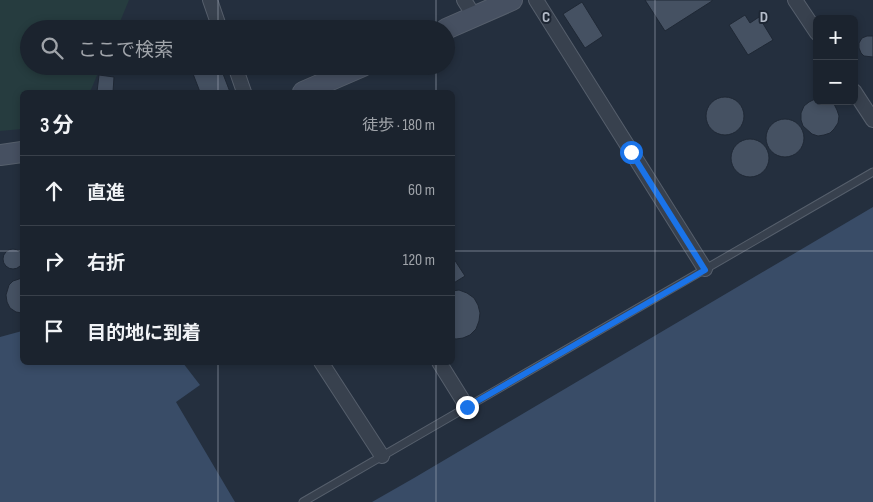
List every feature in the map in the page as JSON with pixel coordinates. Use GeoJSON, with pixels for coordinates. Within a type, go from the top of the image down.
{"type":"FeatureCollection","features":[{"type":"Feature","properties":{"kind":"main road"},"geometry":{"type":"LineString","coordinates":[[455,21],[469,8],[512,0]]}},
{"type":"Feature","properties":{"kind":"main road"},"geometry":{"type":"LineString","coordinates":[[308,90],[342,75]]}},
{"type":"Feature","properties":{"kind":"main road"},"geometry":{"type":"LineString","coordinates":[[0,155],[20,152]]}},
{"type":"Feature","properties":{"kind":"street"},"geometry":{"type":"LineString","coordinates":[[210,0],[217,20]]}},
{"type":"Feature","properties":{"kind":"street"},"geometry":{"type":"LineString","coordinates":[[536,0],[705,270]]}},
{"type":"Feature","properties":{"kind":"street"},"geometry":{"type":"LineString","coordinates":[[796,0],[813,27]]}},
{"type":"Feature","properties":{"kind":"street"},"geometry":{"type":"LineString","coordinates":[[237,75],[243,90]]}},
{"type":"Feature","properties":{"kind":"street"},"geometry":{"type":"LineString","coordinates":[[858,97],[873,120]]}},
{"type":"Feature","properties":{"kind":"street"},"geometry":{"type":"LineString","coordinates":[[322,365],[382,456]]}},
{"type":"Feature","properties":{"kind":"street"},"geometry":{"type":"LineString","coordinates":[[440,365],[467,407]]}},
{"type":"Feature","properties":{"kind":"lane"},"geometry":{"type":"LineString","coordinates":[[303,502],[873,172]]}},
{"type":"Feature","properties":{"kind":"green space"},"geometry":{"type":"Polygon","coordinates":[[[0,0],[129,0],[121,20],[20,20],[20,75],[97,75],[91,90],[20,90],[20,129],[0,131],[0,0]]]}},
{"type":"Feature","properties":{"kind":"water"},"geometry":{"type":"Polygon","coordinates":[[[873,207],[873,502],[372,502],[414,478],[873,207]]]}},
{"type":"Feature","properties":{"kind":"water"},"geometry":{"type":"Polygon","coordinates":[[[20,332],[20,365],[185,365],[200,385],[176,402],[235,502],[0,502],[0,337],[20,332]]]}},
{"type":"Feature","properties":{"kind":"building"},"geometry":{"type":"Polygon","coordinates":[[[645,0],[712,0],[712,1],[665,31],[645,0]]]}},
{"type":"Feature","properties":{"kind":"building"},"geometry":{"type":"Polygon","coordinates":[[[582,2],[603,36],[585,48],[563,14],[582,2]]]}},
{"type":"Feature","properties":{"kind":"building"},"geometry":{"type":"Polygon","coordinates":[[[745,15],[750,23],[759,17],[773,40],[748,55],[729,25],[745,15]]]}},
{"type":"Feature","properties":{"kind":"building"},"geometry":{"type":"Polygon","coordinates":[[[873,36],[873,57],[864,56],[859,48],[862,38],[873,36]]]}},
{"type":"Feature","properties":{"kind":"building"},"geometry":{"type":"Polygon","coordinates":[[[99,75],[114,77],[113,90],[97,90],[99,75]]]}},
{"type":"Feature","properties":{"kind":"building"},"geometry":{"type":"Polygon","coordinates":[[[193,75],[223,75],[229,90],[199,90],[193,75]]]}},
{"type":"Feature","properties":{"kind":"building"},"geometry":{"type":"Polygon","coordinates":[[[725,97],[738,103],[744,116],[738,129],[725,135],[712,129],[706,116],[712,103],[725,97]]]}},
{"type":"Feature","properties":{"kind":"building"},"geometry":{"type":"Polygon","coordinates":[[[813,100],[813,105],[834,105],[839,116],[838,123],[830,133],[818,136],[812,134],[803,126],[801,113],[804,106],[813,100]]]}},
{"type":"Feature","properties":{"kind":"building"},"geometry":{"type":"Polygon","coordinates":[[[785,119],[798,125],[804,138],[798,151],[785,157],[772,151],[766,138],[772,125],[785,119]]]}},
{"type":"Feature","properties":{"kind":"building"},"geometry":{"type":"Polygon","coordinates":[[[750,139],[763,145],[769,158],[763,171],[750,177],[737,171],[731,158],[737,145],[750,139]]]}},
{"type":"Feature","properties":{"kind":"building"},"geometry":{"type":"Polygon","coordinates":[[[9,250],[20,252],[20,266],[13,269],[9,268],[4,263],[4,255],[9,250]]]}},
{"type":"Feature","properties":{"kind":"building"},"geometry":{"type":"Polygon","coordinates":[[[455,261],[465,276],[455,282],[455,261]]]}},
{"type":"Feature","properties":{"kind":"building"},"geometry":{"type":"Polygon","coordinates":[[[20,279],[20,313],[10,308],[7,302],[6,295],[9,285],[20,279]]]}},
{"type":"Feature","properties":{"kind":"building"},"geometry":{"type":"Polygon","coordinates":[[[455,291],[467,293],[474,298],[480,313],[476,329],[470,335],[456,339],[455,339],[455,291]]]}},
{"type":"Feature","properties":{"kind":"route"},"geometry":{"type":"LineString","coordinates":[[467,407],[705,270],[631,152]]}}]}
